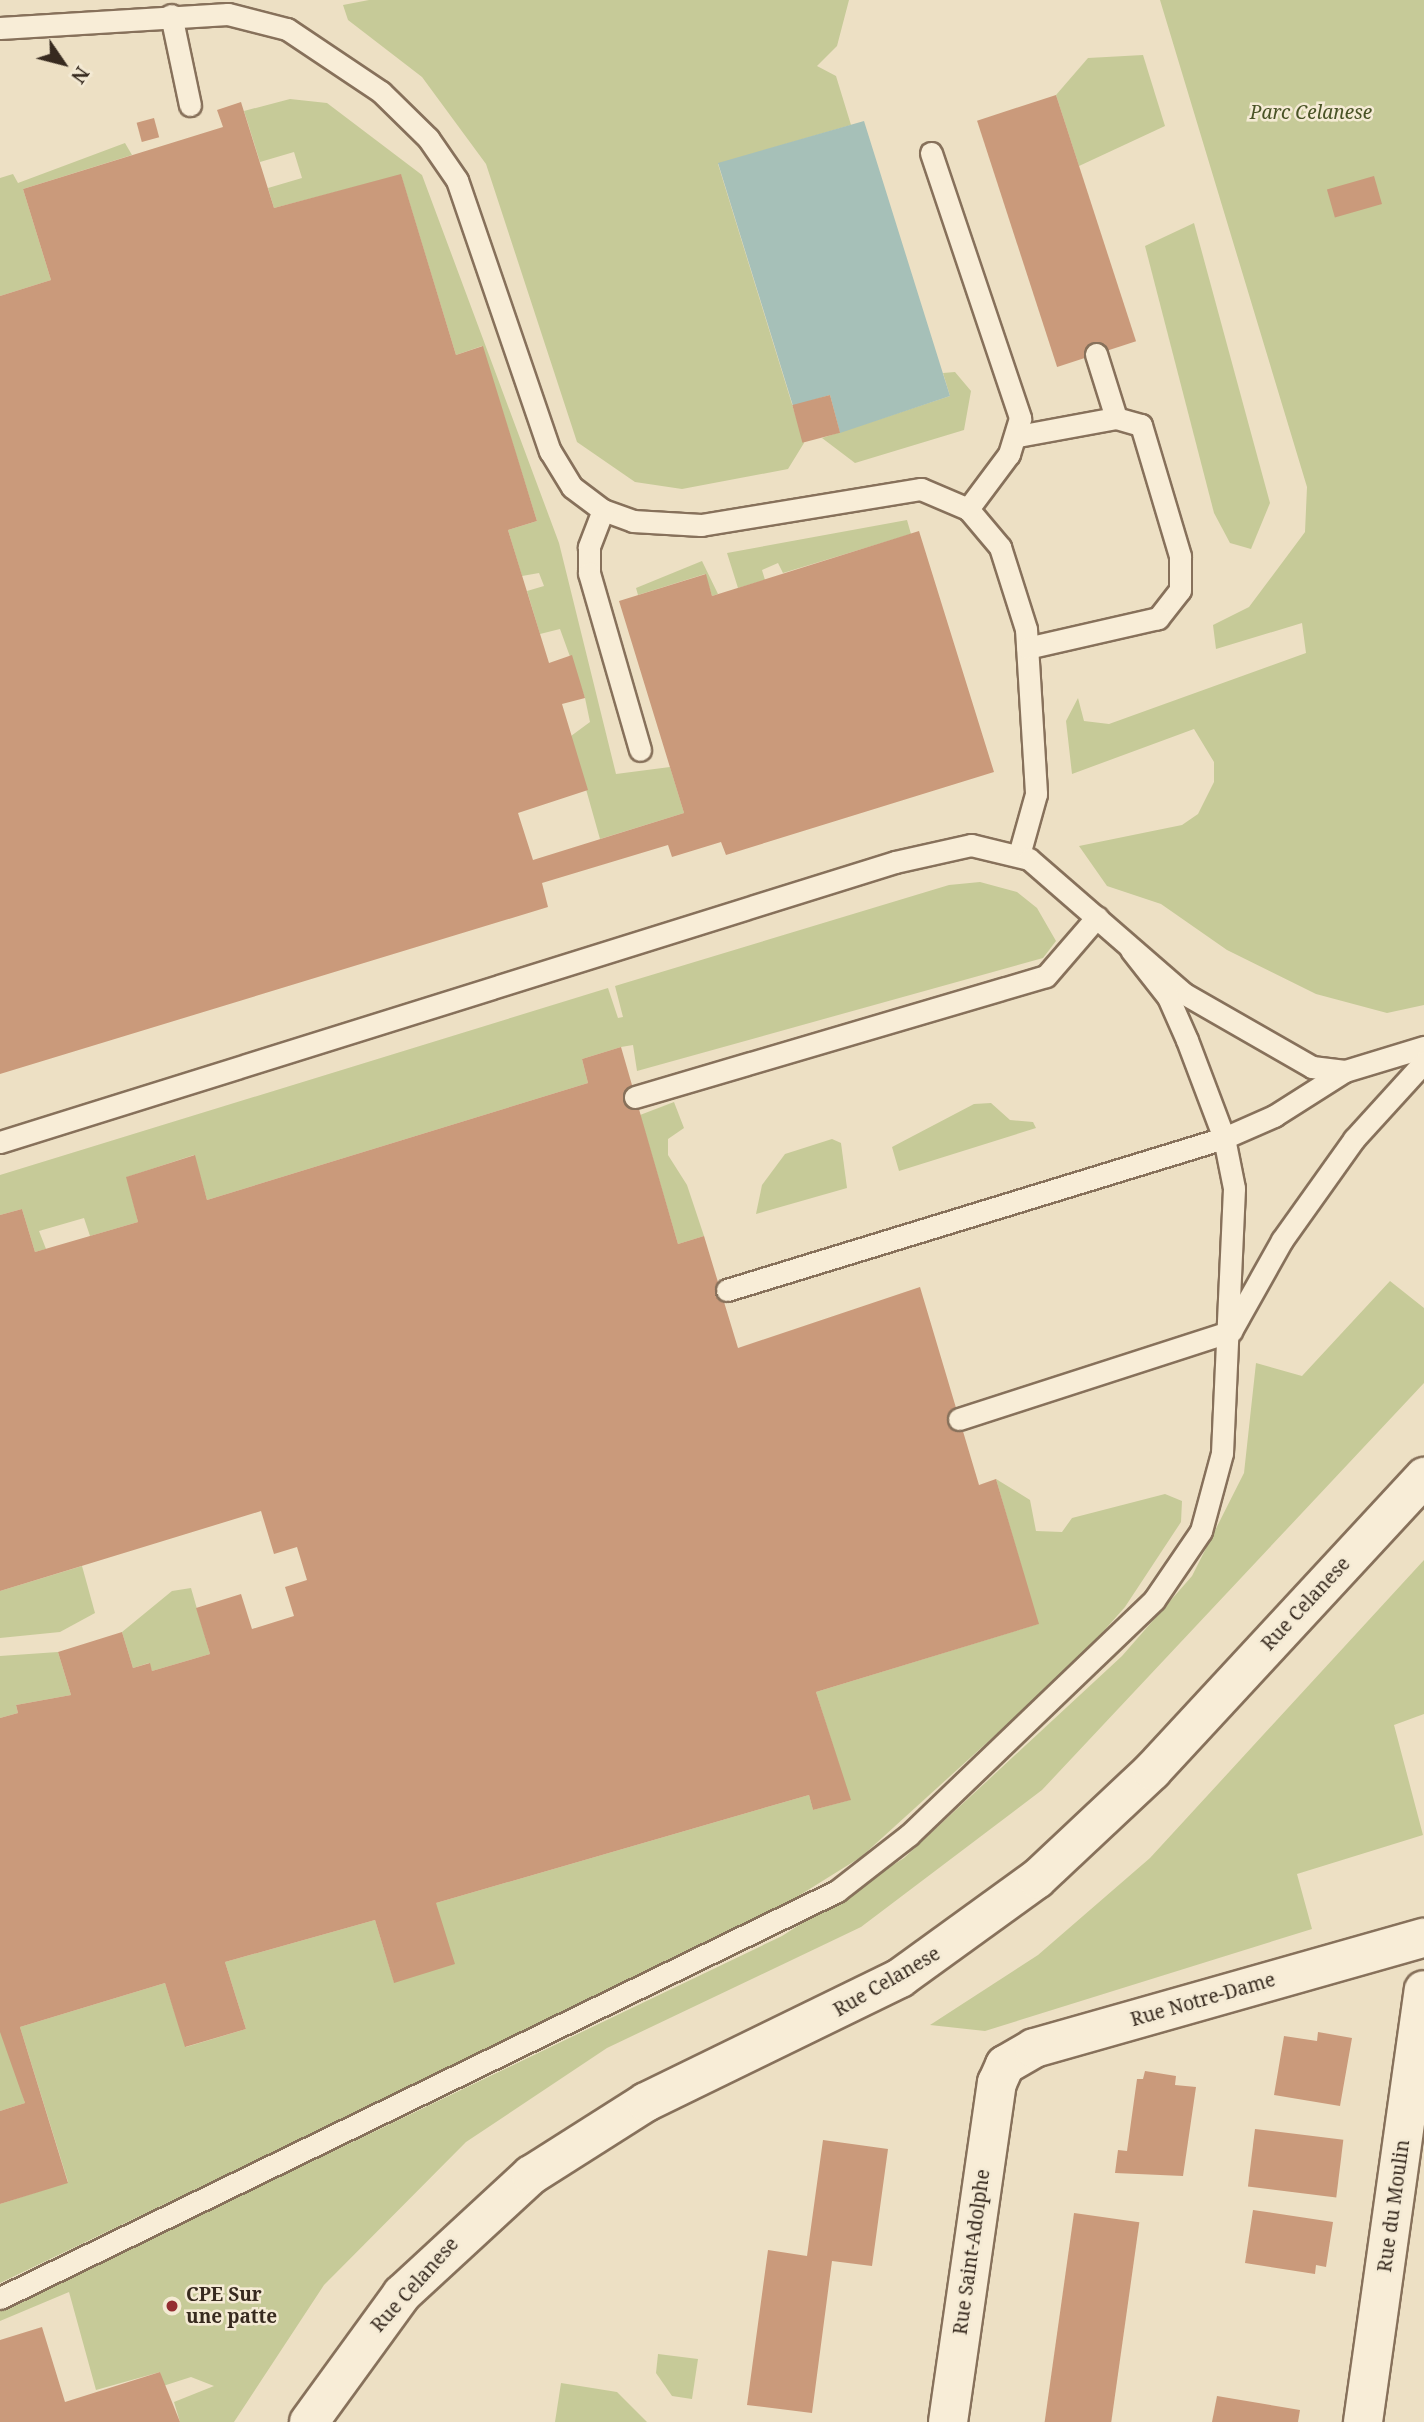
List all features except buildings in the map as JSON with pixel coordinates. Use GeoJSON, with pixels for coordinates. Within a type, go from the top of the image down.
{"type":"FeatureCollection","features":[{"type":"Feature","properties":{"kind":"street","name":"Rue Celanese"},"geometry":{"type":"LineString","coordinates":[[309,2422],[402,2294],[531,2175],[646,2102],[891,1983],[1037,1879],[1152,1771],[1424,1477]]}},
{"type":"Feature","properties":{"kind":"street","name":"Rue Notre-Dame"},"geometry":{"type":"LineString","coordinates":[[997,2083],[1006,2065],[1034,2048],[1423,1941]]}},
{"type":"Feature","properties":{"kind":"street","name":"Rue du Moulin"},"geometry":{"type":"LineString","coordinates":[[1363,2422],[1424,1990]]}},
{"type":"Feature","properties":{"kind":"street","name":"Rue Saint-Adolphe"},"geometry":{"type":"LineString","coordinates":[[948,2422],[997,2083]]}},
{"type":"Feature","properties":{"kind":"lane"},"geometry":{"type":"LineString","coordinates":[[0,28],[171,15],[228,14],[286,29],[381,92],[428,138],[466,200],[550,451],[572,486],[603,510],[645,523],[701,525],[921,489],[968,509],[1000,547],[1014,578],[1027,649],[1036,794],[1019,855]]}},
{"type":"Feature","properties":{"kind":"lane"},"geometry":{"type":"LineString","coordinates":[[171,15],[190,105]]}},
{"type":"Feature","properties":{"kind":"lane"},"geometry":{"type":"LineString","coordinates":[[930,153],[1017,399],[1018,436],[968,509]]}},
{"type":"Feature","properties":{"kind":"lane"},"geometry":{"type":"LineString","coordinates":[[1096,354],[1115,418]]}},
{"type":"Feature","properties":{"kind":"lane"},"geometry":{"type":"LineString","coordinates":[[1018,436],[1115,418],[1149,434],[1180,556],[1180,590],[1158,618],[1027,649]]}},
{"type":"Feature","properties":{"kind":"lane"},"geometry":{"type":"LineString","coordinates":[[603,510],[589,547],[589,573],[640,750]]}},
{"type":"Feature","properties":{"kind":"lane"},"geometry":{"type":"LineString","coordinates":[[0,1142],[895,862],[971,845],[1019,855],[1058,880],[1132,950],[1183,993],[1280,1052],[1312,1067],[1345,1071]]}},
{"type":"Feature","properties":{"kind":"lane"},"geometry":{"type":"LineString","coordinates":[[635,1097],[1046,976],[1097,917]]}},
{"type":"Feature","properties":{"kind":"lane"},"geometry":{"type":"LineString","coordinates":[[0,2298],[748,1938],[864,1871],[1077,1679],[1181,1567],[1215,1487],[1231,1331],[1234,1188],[1224,1138],[1168,997],[1132,950]]}},
{"type":"Feature","properties":{"kind":"lane"},"geometry":{"type":"LineString","coordinates":[[727,1290],[1224,1138],[1345,1071],[1424,1047]]}},
{"type":"Feature","properties":{"kind":"lane"},"geometry":{"type":"LineString","coordinates":[[959,1419],[1231,1331],[1276,1250],[1354,1139],[1424,1062]]}},
{"type":"Feature","properties":{"kind":"green space"},"geometry":{"type":"Polygon","coordinates":[[[369,0],[849,0],[837,46],[817,66],[836,76],[851,125],[718,164],[804,443],[788,469],[682,489],[635,482],[577,442],[486,164],[422,77],[348,20],[343,5],[369,0]]]}},
{"type":"Feature","properties":{"kind":"green space","name":"Parc Celanese"},"geometry":{"type":"Polygon","coordinates":[[[1160,0],[1424,0],[1424,1005],[1387,1013],[1316,994],[1227,950],[1161,904],[1107,886],[1079,846],[1182,825],[1198,814],[1214,782],[1214,762],[1194,729],[1072,774],[1066,721],[1078,698],[1084,721],[1109,724],[1306,653],[1302,623],[1216,649],[1213,625],[1249,607],[1305,532],[1307,487],[1160,0]]]}},
{"type":"Feature","properties":{"kind":"green space"},"geometry":{"type":"Polygon","coordinates":[[[1143,55],[1165,126],[1079,166],[1056,95],[1088,58],[1143,55]]]}},
{"type":"Feature","properties":{"kind":"green space"},"geometry":{"type":"Polygon","coordinates":[[[290,99],[327,103],[422,175],[559,543],[616,774],[670,767],[684,813],[600,839],[571,736],[590,722],[585,698],[560,629],[540,634],[527,591],[544,586],[539,573],[522,576],[508,530],[537,521],[482,346],[456,355],[401,175],[274,208],[268,188],[302,178],[294,152],[260,162],[244,111],[290,99]]]}},
{"type":"Feature","properties":{"kind":"green space"},"geometry":{"type":"Polygon","coordinates":[[[125,143],[132,155],[23,189],[51,280],[0,296],[0,178],[13,174],[18,183],[125,143]]]}},
{"type":"Feature","properties":{"kind":"green space"},"geometry":{"type":"Polygon","coordinates":[[[1194,223],[1270,503],[1251,549],[1230,543],[1214,513],[1145,246],[1194,223]]]}},
{"type":"Feature","properties":{"kind":"green space"},"geometry":{"type":"Polygon","coordinates":[[[955,372],[971,391],[964,430],[855,463],[822,438],[950,396],[943,373],[955,372]]]}},
{"type":"Feature","properties":{"kind":"green space"},"geometry":{"type":"Polygon","coordinates":[[[907,520],[911,534],[783,573],[778,563],[762,570],[765,580],[738,588],[727,553],[907,520]]]}},
{"type":"Feature","properties":{"kind":"green space"},"geometry":{"type":"Polygon","coordinates":[[[702,561],[718,594],[712,596],[705,574],[638,595],[636,588],[702,561]]]}},
{"type":"Feature","properties":{"kind":"green space"},"geometry":{"type":"Polygon","coordinates":[[[980,882],[1017,892],[1037,908],[1056,941],[1043,958],[637,1071],[633,1045],[621,1047],[582,1059],[588,1083],[207,1200],[194,1155],[127,1177],[138,1222],[90,1236],[84,1218],[39,1231],[46,1249],[35,1252],[22,1209],[0,1215],[0,1175],[608,988],[618,1018],[623,1017],[615,986],[949,885],[980,882]]]}},
{"type":"Feature","properties":{"kind":"green space"},"geometry":{"type":"Polygon","coordinates":[[[674,1102],[684,1128],[668,1139],[668,1155],[687,1185],[704,1236],[678,1244],[640,1115],[674,1102]]]}},
{"type":"Feature","properties":{"kind":"green space"},"geometry":{"type":"Polygon","coordinates":[[[991,1103],[1010,1120],[1033,1122],[1036,1128],[899,1171],[892,1147],[974,1104],[991,1103]]]}},
{"type":"Feature","properties":{"kind":"green space"},"geometry":{"type":"Polygon","coordinates":[[[832,1139],[841,1143],[847,1188],[756,1214],[762,1185],[785,1154],[832,1139]]]}},
{"type":"Feature","properties":{"kind":"green space"},"geometry":{"type":"Polygon","coordinates":[[[1390,1281],[1424,1308],[1424,1383],[1042,1790],[861,1927],[607,2048],[466,2142],[324,2285],[234,2422],[180,2422],[174,2402],[214,2386],[191,2377],[163,2386],[160,2372],[96,2390],[69,2292],[0,2321],[0,2311],[782,1936],[904,1858],[1122,1656],[1192,1576],[1244,1473],[1256,1363],[1302,1376],[1390,1281]]]}},
{"type":"Feature","properties":{"kind":"green space"},"geometry":{"type":"Polygon","coordinates":[[[996,1479],[1030,1500],[1036,1531],[1062,1532],[1072,1518],[1165,1494],[1182,1501],[1181,1522],[1125,1607],[1078,1660],[861,1857],[771,1913],[0,2283],[0,2204],[68,2182],[20,2027],[165,1983],[186,2047],[246,2029],[225,1962],[375,1920],[394,1982],[436,1903],[809,1795],[813,1810],[850,1800],[816,1692],[1038,1624],[996,1479]]]}},
{"type":"Feature","properties":{"kind":"green space"},"geometry":{"type":"Polygon","coordinates":[[[1424,1560],[1424,1714],[1394,1725],[1423,1835],[1297,1874],[1312,1929],[985,2031],[930,2025],[1038,1955],[1150,1858],[1424,1560]]]}},
{"type":"Feature","properties":{"kind":"green space"},"geometry":{"type":"Polygon","coordinates":[[[82,1566],[95,1613],[60,1632],[0,1638],[0,1591],[82,1566]]]}},
{"type":"Feature","properties":{"kind":"green space"},"geometry":{"type":"Polygon","coordinates":[[[191,1588],[210,1654],[152,1671],[149,1663],[133,1668],[122,1632],[172,1591],[191,1588]]]}},
{"type":"Feature","properties":{"kind":"green space"},"geometry":{"type":"Polygon","coordinates":[[[58,1652],[71,1695],[16,1705],[18,1713],[0,1718],[0,1656],[58,1652]]]}},
{"type":"Feature","properties":{"kind":"green space"},"geometry":{"type":"Polygon","coordinates":[[[4,2031],[25,2103],[0,2111],[0,2032],[4,2031]]]}},
{"type":"Feature","properties":{"kind":"green space"},"geometry":{"type":"Polygon","coordinates":[[[658,2354],[698,2359],[692,2399],[672,2396],[656,2373],[658,2354]]]}},
{"type":"Feature","properties":{"kind":"green space"},"geometry":{"type":"Polygon","coordinates":[[[561,2383],[617,2392],[647,2422],[555,2422],[561,2383]]]}},
{"type":"Feature","properties":{"kind":"water"},"geometry":{"type":"Polygon","coordinates":[[[864,121],[950,396],[840,433],[830,395],[793,406],[718,163],[864,121]]]}},
{"type":"Feature","properties":{"kind":"place","name":"CPE Sur une patte"},"geometry":{"type":"Point","coordinates":[172,2306]}}]}
